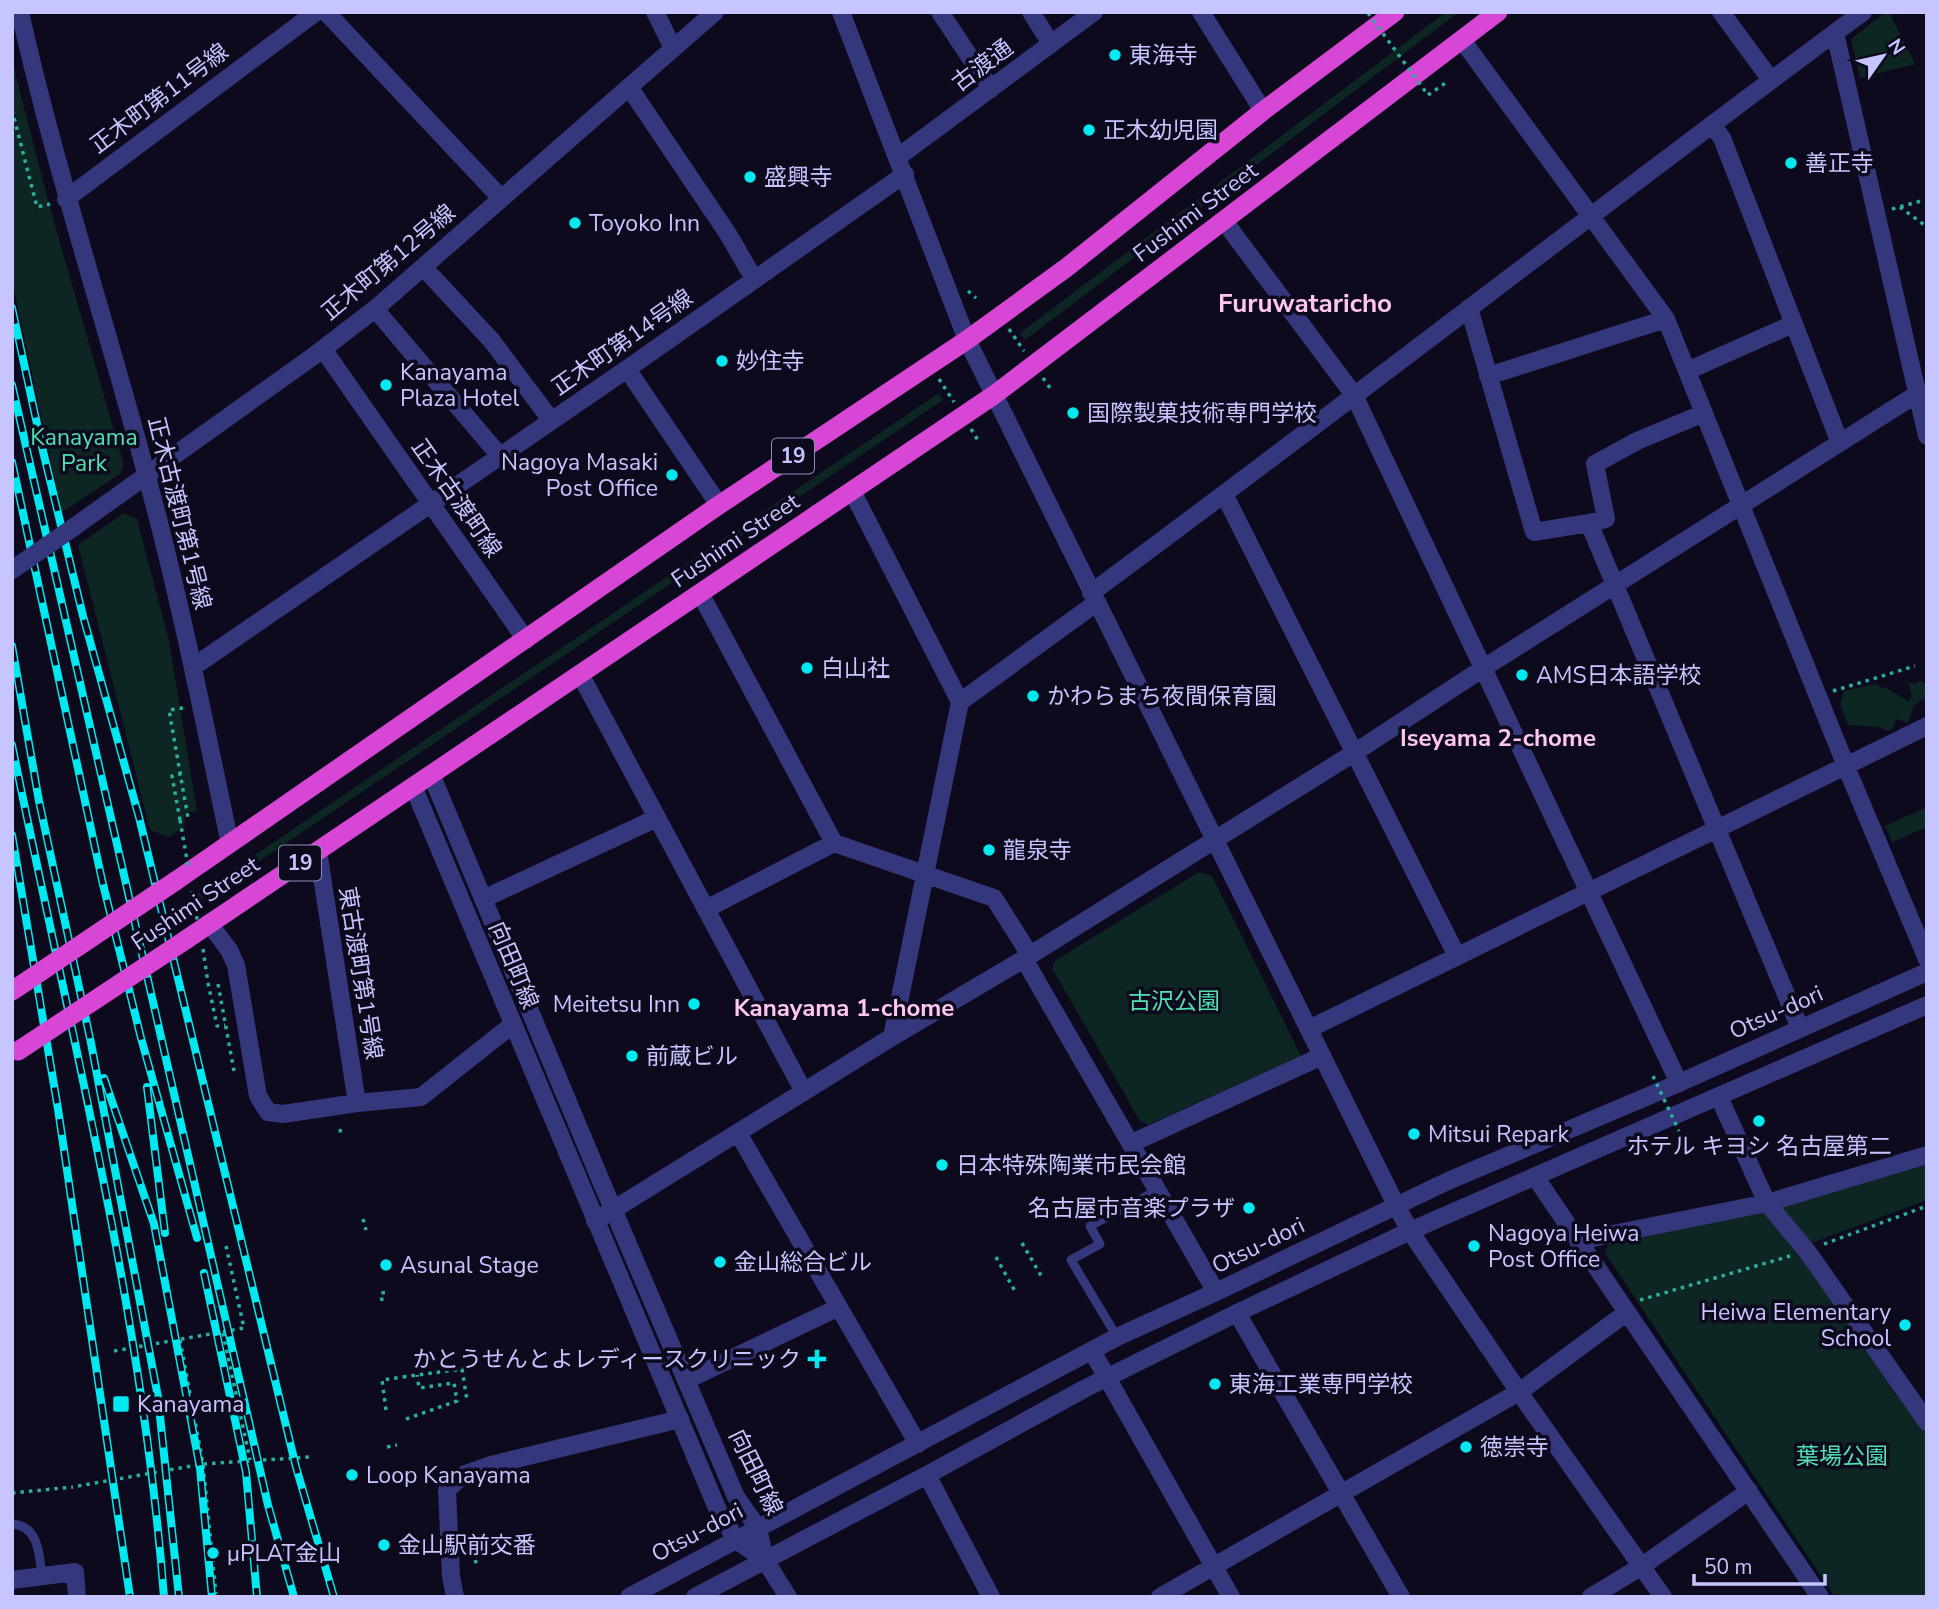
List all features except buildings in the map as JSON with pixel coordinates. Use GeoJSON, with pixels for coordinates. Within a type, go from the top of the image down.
{"type":"FeatureCollection","features":[{"type":"Feature","properties":{"kind":"highway","name":"Fushimi Street"},"geometry":{"type":"LineString","coordinates":[[12,991],[186,880],[230,844],[719,505],[967,340],[1066,268],[1263,111],[1395,12]]}},
{"type":"Feature","properties":{"kind":"highway","name":"Fushimi Street"},"geometry":{"type":"LineString","coordinates":[[15,1053],[199,933],[994,395],[1498,12]]}},
{"type":"Feature","properties":{"kind":"street","name":"正木古渡町第1号線"},"geometry":{"type":"LineString","coordinates":[[20,12],[59,201],[147,476],[193,667],[230,844]]}},
{"type":"Feature","properties":{"kind":"street","name":"正木町第11号線"},"geometry":{"type":"LineString","coordinates":[[59,201],[316,12]]}},
{"type":"Feature","properties":{"kind":"street"},"geometry":{"type":"LineString","coordinates":[[326,12],[501,198]]}},
{"type":"Feature","properties":{"kind":"street"},"geometry":{"type":"LineString","coordinates":[[655,12],[673,48]]}},
{"type":"Feature","properties":{"kind":"street","name":"正木町第12号線"},"geometry":{"type":"LineString","coordinates":[[12,570],[147,476],[374,309],[716,12]]}},
{"type":"Feature","properties":{"kind":"street"},"geometry":{"type":"LineString","coordinates":[[841,12],[967,340],[1396,1205],[1410,1231],[1519,1392],[1663,1597]]}},
{"type":"Feature","properties":{"kind":"street"},"geometry":{"type":"LineString","coordinates":[[940,12],[991,89]]}},
{"type":"Feature","properties":{"kind":"street"},"geometry":{"type":"LineString","coordinates":[[1031,12],[1051,44]]}},
{"type":"Feature","properties":{"kind":"street","name":"古渡通"},"geometry":{"type":"LineString","coordinates":[[902,166],[991,89],[1094,12]]}},
{"type":"Feature","properties":{"kind":"street"},"geometry":{"type":"LineString","coordinates":[[1201,12],[1263,111]]}},
{"type":"Feature","properties":{"kind":"street"},"geometry":{"type":"LineString","coordinates":[[1721,12],[1771,80]]}},
{"type":"Feature","properties":{"kind":"street"},"geometry":{"type":"LineString","coordinates":[[960,702],[1224,494],[1590,215],[1863,12]]}},
{"type":"Feature","properties":{"kind":"street"},"geometry":{"type":"LineString","coordinates":[[1835,33],[1922,393],[1927,436]]}},
{"type":"Feature","properties":{"kind":"street"},"geometry":{"type":"LineString","coordinates":[[1462,40],[1667,319],[1845,765],[1927,959]]}},
{"type":"Feature","properties":{"kind":"street"},"geometry":{"type":"LineString","coordinates":[[629,88],[728,234],[754,279]]}},
{"type":"Feature","properties":{"kind":"street"},"geometry":{"type":"LineString","coordinates":[[1712,125],[1722,138],[1840,443]]}},
{"type":"Feature","properties":{"kind":"street","name":"正木町第14号線"},"geometry":{"type":"LineString","coordinates":[[193,667],[627,369],[754,279],[902,166]]}},
{"type":"Feature","properties":{"kind":"street"},"geometry":{"type":"LineString","coordinates":[[1224,220],[1354,395],[1679,1083]]}},
{"type":"Feature","properties":{"kind":"street"},"geometry":{"type":"LineString","coordinates":[[424,268],[492,341],[551,420]]}},
{"type":"Feature","properties":{"kind":"street"},"geometry":{"type":"LineString","coordinates":[[1469,308],[1534,532],[1606,519],[1595,464],[1637,442],[1704,413]]}},
{"type":"Feature","properties":{"kind":"street"},"geometry":{"type":"LineString","coordinates":[[374,309],[500,456]]}},
{"type":"Feature","properties":{"kind":"street"},"geometry":{"type":"LineString","coordinates":[[1488,376],[1667,319]]}},
{"type":"Feature","properties":{"kind":"street"},"geometry":{"type":"LineString","coordinates":[[1687,371],[1793,324]]}},
{"type":"Feature","properties":{"kind":"street","name":"正木古渡町線"},"geometry":{"type":"LineString","coordinates":[[323,349],[526,640]]}},
{"type":"Feature","properties":{"kind":"street"},"geometry":{"type":"LineString","coordinates":[[627,369],[719,505]]}},
{"type":"Feature","properties":{"kind":"street"},"geometry":{"type":"LineString","coordinates":[[595,1221],[891,1037],[1027,957],[1922,393]]}},
{"type":"Feature","properties":{"kind":"street"},"geometry":{"type":"LineString","coordinates":[[852,491],[960,702],[891,1037]]}},
{"type":"Feature","properties":{"kind":"street"},"geometry":{"type":"LineString","coordinates":[[1224,494],[1457,956]]}},
{"type":"Feature","properties":{"kind":"street"},"geometry":{"type":"LineString","coordinates":[[1589,523],[1800,1028]]}},
{"type":"Feature","properties":{"kind":"street"},"geometry":{"type":"LineString","coordinates":[[700,593],[834,843],[994,898],[1216,1292]]}},
{"type":"Feature","properties":{"kind":"street"},"geometry":{"type":"LineString","coordinates":[[580,674],[804,1091]]}},
{"type":"Feature","properties":{"kind":"street"},"geometry":{"type":"LineString","coordinates":[[1309,1029],[1927,726]]}},
{"type":"Feature","properties":{"kind":"street","name":"向田町線"},"geometry":{"type":"LineString","coordinates":[[431,774],[736,1497],[758,1528],[765,1560]]}},
{"type":"Feature","properties":{"kind":"street","name":"向田町線"},"geometry":{"type":"LineString","coordinates":[[413,786],[717,1508],[736,1540],[765,1560]]}},
{"type":"Feature","properties":{"kind":"street"},"geometry":{"type":"LineString","coordinates":[[483,899],[657,818]]}},
{"type":"Feature","properties":{"kind":"street"},"geometry":{"type":"LineString","coordinates":[[706,909],[834,843]]}},
{"type":"Feature","properties":{"kind":"street","name":"東古渡町第1号線"},"geometry":{"type":"LineString","coordinates":[[318,851],[357,1103]]}},
{"type":"Feature","properties":{"kind":"street"},"geometry":{"type":"LineString","coordinates":[[199,933],[229,950],[236,965],[258,1096],[268,1112],[283,1114],[421,1097],[512,1025]]}},
{"type":"Feature","properties":{"kind":"street","name":"Otsu-dori"},"geometry":{"type":"LineString","coordinates":[[629,1597],[1117,1337],[1448,1181],[1679,1083],[1927,972]]}},
{"type":"Feature","properties":{"kind":"street"},"geometry":{"type":"LineString","coordinates":[[695,1597],[1106,1377],[1237,1313],[1410,1231],[1927,1005]]}},
{"type":"Feature","properties":{"kind":"street"},"geometry":{"type":"LineString","coordinates":[[1132,1143],[1322,1056]]}},
{"type":"Feature","properties":{"kind":"street"},"geometry":{"type":"LineString","coordinates":[[1719,1097],[1767,1203],[1807,1251],[1927,1422]]}},
{"type":"Feature","properties":{"kind":"street"},"geometry":{"type":"LineString","coordinates":[[738,1133],[918,1444]]}},
{"type":"Feature","properties":{"kind":"street"},"geometry":{"type":"LineString","coordinates":[[1578,1241],[1767,1203],[1927,1155]]}},
{"type":"Feature","properties":{"kind":"street"},"geometry":{"type":"LineString","coordinates":[[1536,1178],[1578,1241],[1629,1307],[1820,1597]]}},
{"type":"Feature","properties":{"kind":"street"},"geometry":{"type":"LineString","coordinates":[[687,1380],[837,1307]]}},
{"type":"Feature","properties":{"kind":"street"},"geometry":{"type":"LineString","coordinates":[[1160,1597],[1519,1392],[1629,1307]]}},
{"type":"Feature","properties":{"kind":"street"},"geometry":{"type":"LineString","coordinates":[[1237,1313],[1401,1597]]}},
{"type":"Feature","properties":{"kind":"street"},"geometry":{"type":"LineString","coordinates":[[1093,1351],[1231,1597]]}},
{"type":"Feature","properties":{"kind":"street"},"geometry":{"type":"LineString","coordinates":[[454,1597],[447,1490],[463,1475],[491,1465],[680,1419]]}},
{"type":"Feature","properties":{"kind":"street"},"geometry":{"type":"LineString","coordinates":[[927,1475],[991,1597]]}},
{"type":"Feature","properties":{"kind":"street"},"geometry":{"type":"LineString","coordinates":[[1591,1597],[1642,1566],[1749,1491]]}},
{"type":"Feature","properties":{"kind":"street"},"geometry":{"type":"LineString","coordinates":[[765,1560],[788,1597]]}},
{"type":"Feature","properties":{"kind":"street"},"geometry":{"type":"LineString","coordinates":[[12,1580],[75,1572],[77,1597]]}},
{"type":"Feature","properties":{"kind":"lane"},"geometry":{"type":"LineString","coordinates":[[1117,1337],[1071,1259],[1100,1244],[1090,1226],[1158,1190]]}},
{"type":"Feature","properties":{"kind":"lane"},"geometry":{"type":"LineString","coordinates":[[12,1524],[22,1525],[34,1534],[42,1576]]}},
{"type":"Feature","properties":{"kind":"path"},"geometry":{"type":"LineString","coordinates":[[1368,13],[1428,95],[1447,82]]}},
{"type":"Feature","properties":{"kind":"path"},"geometry":{"type":"LineString","coordinates":[[12,110],[37,207],[59,201]]}},
{"type":"Feature","properties":{"kind":"path"},"geometry":{"type":"LineString","coordinates":[[1886,210],[1921,201]]}},
{"type":"Feature","properties":{"kind":"path"},"geometry":{"type":"LineString","coordinates":[[1900,207],[1927,227]]}},
{"type":"Feature","properties":{"kind":"path"},"geometry":{"type":"LineString","coordinates":[[1000,316],[1051,388]]}},
{"type":"Feature","properties":{"kind":"path"},"geometry":{"type":"LineString","coordinates":[[930,365],[979,442]]}},
{"type":"Feature","properties":{"kind":"path"},"geometry":{"type":"LineString","coordinates":[[1828,693],[1914,666]]}},
{"type":"Feature","properties":{"kind":"path"},"geometry":{"type":"LineString","coordinates":[[183,708],[169,710],[188,818]]}},
{"type":"Feature","properties":{"kind":"path"},"geometry":{"type":"LineString","coordinates":[[181,774],[172,776],[186,880],[217,1026],[225,1025]]}},
{"type":"Feature","properties":{"kind":"path"},"geometry":{"type":"LineString","coordinates":[[218,985],[234,1071]]}},
{"type":"Feature","properties":{"kind":"path"},"geometry":{"type":"LineString","coordinates":[[1653,1076],[1679,1131]]}},
{"type":"Feature","properties":{"kind":"path"},"geometry":{"type":"LineString","coordinates":[[340,1129],[341,1135]]}},
{"type":"Feature","properties":{"kind":"path"},"geometry":{"type":"LineString","coordinates":[[1629,1307],[1807,1251],[1927,1206]]}},
{"type":"Feature","properties":{"kind":"path"},"geometry":{"type":"LineString","coordinates":[[363,1219],[366,1230]]}},
{"type":"Feature","properties":{"kind":"path"},"geometry":{"type":"LineString","coordinates":[[1022,1243],[1043,1279]]}},
{"type":"Feature","properties":{"kind":"path"},"geometry":{"type":"LineString","coordinates":[[114,1351],[244,1328],[226,1246]]}},
{"type":"Feature","properties":{"kind":"path"},"geometry":{"type":"LineString","coordinates":[[996,1257],[1016,1293]]}},
{"type":"Feature","properties":{"kind":"path"},"geometry":{"type":"LineString","coordinates":[[382,1301],[381,1293],[388,1292]]}},
{"type":"Feature","properties":{"kind":"path"},"geometry":{"type":"LineString","coordinates":[[223,1333],[250,1460]]}},
{"type":"Feature","properties":{"kind":"path"},"geometry":{"type":"LineString","coordinates":[[180,1340],[203,1464],[216,1594]]}},
{"type":"Feature","properties":{"kind":"path"},"geometry":{"type":"LineString","coordinates":[[386,1410],[382,1380],[462,1369],[467,1400]]}},
{"type":"Feature","properties":{"kind":"path"},"geometry":{"type":"LineString","coordinates":[[406,1419],[457,1401],[454,1383],[419,1388],[417,1375]]}},
{"type":"Feature","properties":{"kind":"path"},"geometry":{"type":"LineString","coordinates":[[387,1447],[397,1445]]}},
{"type":"Feature","properties":{"kind":"path"},"geometry":{"type":"LineString","coordinates":[[12,1493],[76,1486],[203,1464],[310,1457]]}},
{"type":"Feature","properties":{"kind":"path"},"geometry":{"type":"LineString","coordinates":[[472,1546],[473,1562],[481,1561]]}},
{"type":"Feature","properties":{"kind":"green space"},"geometry":{"type":"Polygon","coordinates":[[[1446,12],[1459,12],[1025,340],[1020,333],[1446,12]]]}},
{"type":"Feature","properties":{"kind":"green space"},"geometry":{"type":"Polygon","coordinates":[[[1889,12],[1915,64],[1860,78],[1851,39],[1889,12]]]}},
{"type":"Feature","properties":{"kind":"green space","name":"Kanayama Park"},"geometry":{"type":"Polygon","coordinates":[[[12,61],[52,215],[124,465],[120,474],[62,512],[12,280],[12,61]]]}},
{"type":"Feature","properties":{"kind":"green space"},"geometry":{"type":"Polygon","coordinates":[[[939,393],[943,400],[184,912],[182,904],[939,393]]]}},
{"type":"Feature","properties":{"kind":"green space","name":"Kanayama Park"},"geometry":{"type":"Polygon","coordinates":[[[124,513],[137,519],[169,641],[197,811],[184,813],[185,826],[169,837],[150,830],[78,545],[124,513]]]}},
{"type":"Feature","properties":{"kind":"green space"},"geometry":{"type":"Polygon","coordinates":[[[1920,680],[1927,685],[1927,700],[1922,699],[1914,706],[1908,723],[1896,719],[1893,728],[1888,731],[1878,727],[1848,725],[1840,705],[1844,691],[1876,684],[1908,701],[1912,696],[1908,683],[1916,684],[1920,680]]]}},
{"type":"Feature","properties":{"kind":"green space"},"geometry":{"type":"Polygon","coordinates":[[[1927,807],[1927,827],[1892,842],[1885,826],[1927,807]]]}},
{"type":"Feature","properties":{"kind":"green space","name":"古沢公園"},"geometry":{"type":"Polygon","coordinates":[[[1199,872],[1212,876],[1301,1056],[1148,1125],[1140,1121],[1052,968],[1056,960],[1199,872]]]}},
{"type":"Feature","properties":{"kind":"green space","name":"葉場公園"},"geometry":{"type":"Polygon","coordinates":[[[1927,1164],[1927,1200],[1798,1248],[1818,1272],[1927,1432],[1927,1597],[1835,1597],[1605,1253],[1610,1241],[1927,1164]]]}},
{"type":"Feature","properties":{"kind":"railway"},"geometry":{"type":"LineString","coordinates":[[12,308],[83,616],[139,817],[296,1467],[334,1597]]}},
{"type":"Feature","properties":{"kind":"railway"},"geometry":{"type":"LineString","coordinates":[[12,385],[268,1505],[294,1597]]}},
{"type":"Feature","properties":{"kind":"railway"},"geometry":{"type":"LineString","coordinates":[[12,462],[102,880],[141,1038],[197,1238]]}},
{"type":"Feature","properties":{"kind":"railway"},"geometry":{"type":"LineString","coordinates":[[12,646],[39,801],[91,1043],[158,1397],[179,1597]]}},
{"type":"Feature","properties":{"kind":"railway"},"geometry":{"type":"LineString","coordinates":[[12,745],[121,1275],[139,1382],[164,1597]]}},
{"type":"Feature","properties":{"kind":"railway"},"geometry":{"type":"LineString","coordinates":[[12,835],[58,1109],[130,1597]]}},
{"type":"Feature","properties":{"kind":"railway"},"geometry":{"type":"LineString","coordinates":[[104,1078],[154,1224],[200,1468],[212,1597]]}},
{"type":"Feature","properties":{"kind":"railway"},"geometry":{"type":"LineString","coordinates":[[147,1087],[165,1233]]}},
{"type":"Feature","properties":{"kind":"railway"},"geometry":{"type":"LineString","coordinates":[[204,1273],[246,1472],[257,1597]]}},
{"type":"Feature","properties":{"kind":"place","name":"東海寺"},"geometry":{"type":"Point","coordinates":[1115,55]}},
{"type":"Feature","properties":{"kind":"place","name":"正木幼児園"},"geometry":{"type":"Point","coordinates":[1089,130]}},
{"type":"Feature","properties":{"kind":"place","name":"善正寺"},"geometry":{"type":"Point","coordinates":[1791,163]}},
{"type":"Feature","properties":{"kind":"place","name":"盛興寺"},"geometry":{"type":"Point","coordinates":[750,177]}},
{"type":"Feature","properties":{"kind":"place","name":"Toyoko Inn"},"geometry":{"type":"Point","coordinates":[575,223]}},
{"type":"Feature","properties":{"kind":"place","name":"妙住寺"},"geometry":{"type":"Point","coordinates":[722,361]}},
{"type":"Feature","properties":{"kind":"place","name":"Kanayama Plaza Hotel"},"geometry":{"type":"Point","coordinates":[386,385]}},
{"type":"Feature","properties":{"kind":"place","name":"国際製菓技術専門学校"},"geometry":{"type":"Point","coordinates":[1073,413]}},
{"type":"Feature","properties":{"kind":"place","name":"Nagoya Masaki Post Office"},"geometry":{"type":"Point","coordinates":[672,475]}},
{"type":"Feature","properties":{"kind":"place","name":"白山社"},"geometry":{"type":"Point","coordinates":[807,668]}},
{"type":"Feature","properties":{"kind":"place","name":"AMS日本語学校"},"geometry":{"type":"Point","coordinates":[1522,675]}},
{"type":"Feature","properties":{"kind":"place","name":"かわらまち夜間保育園"},"geometry":{"type":"Point","coordinates":[1033,696]}},
{"type":"Feature","properties":{"kind":"place","name":"龍泉寺"},"geometry":{"type":"Point","coordinates":[989,850]}},
{"type":"Feature","properties":{"kind":"place","name":"Meitetsu Inn"},"geometry":{"type":"Point","coordinates":[694,1004]}},
{"type":"Feature","properties":{"kind":"place","name":"前蔵ビル"},"geometry":{"type":"Point","coordinates":[632,1056]}},
{"type":"Feature","properties":{"kind":"place","name":"ホテル キヨシ 名古屋第二"},"geometry":{"type":"Point","coordinates":[1759,1121]}},
{"type":"Feature","properties":{"kind":"place","name":"Mitsui Repark"},"geometry":{"type":"Point","coordinates":[1414,1134]}},
{"type":"Feature","properties":{"kind":"place","name":"日本特殊陶業市民会館"},"geometry":{"type":"Point","coordinates":[942,1165]}},
{"type":"Feature","properties":{"kind":"place","name":"名古屋市音楽プラザ"},"geometry":{"type":"Point","coordinates":[1249,1208]}},
{"type":"Feature","properties":{"kind":"place","name":"Nagoya Heiwa Post Office"},"geometry":{"type":"Point","coordinates":[1474,1246]}},
{"type":"Feature","properties":{"kind":"place","name":"金山総合ビル"},"geometry":{"type":"Point","coordinates":[720,1262]}},
{"type":"Feature","properties":{"kind":"place","name":"Asunal Stage"},"geometry":{"type":"Point","coordinates":[386,1265]}},
{"type":"Feature","properties":{"kind":"place","name":"Heiwa Elementary School"},"geometry":{"type":"Point","coordinates":[1905,1325]}},
{"type":"Feature","properties":{"kind":"place","name":"かとうせんとよレディースクリニック"},"geometry":{"type":"Point","coordinates":[817,1359]}},
{"type":"Feature","properties":{"kind":"place","name":"東海工業専門学校"},"geometry":{"type":"Point","coordinates":[1215,1384]}},
{"type":"Feature","properties":{"kind":"place","name":"Kanayama"},"geometry":{"type":"Point","coordinates":[121,1404]}},
{"type":"Feature","properties":{"kind":"place","name":"徳崇寺"},"geometry":{"type":"Point","coordinates":[1466,1447]}},
{"type":"Feature","properties":{"kind":"place","name":"Loop Kanayama"},"geometry":{"type":"Point","coordinates":[352,1475]}},
{"type":"Feature","properties":{"kind":"place","name":"金山駅前交番"},"geometry":{"type":"Point","coordinates":[384,1545]}},
{"type":"Feature","properties":{"kind":"place","name":"μPLAT金山"},"geometry":{"type":"Point","coordinates":[213,1553]}},
{"type":"Feature","properties":{"kind":"district","name":"Furuwataricho"},"geometry":{"type":"Point","coordinates":[1305,303]}},
{"type":"Feature","properties":{"kind":"district","name":"Iseyama 2-chome"},"geometry":{"type":"Point","coordinates":[1498,738]}},
{"type":"Feature","properties":{"kind":"district","name":"Kanayama 1-chome"},"geometry":{"type":"Point","coordinates":[844,1008]}}]}
